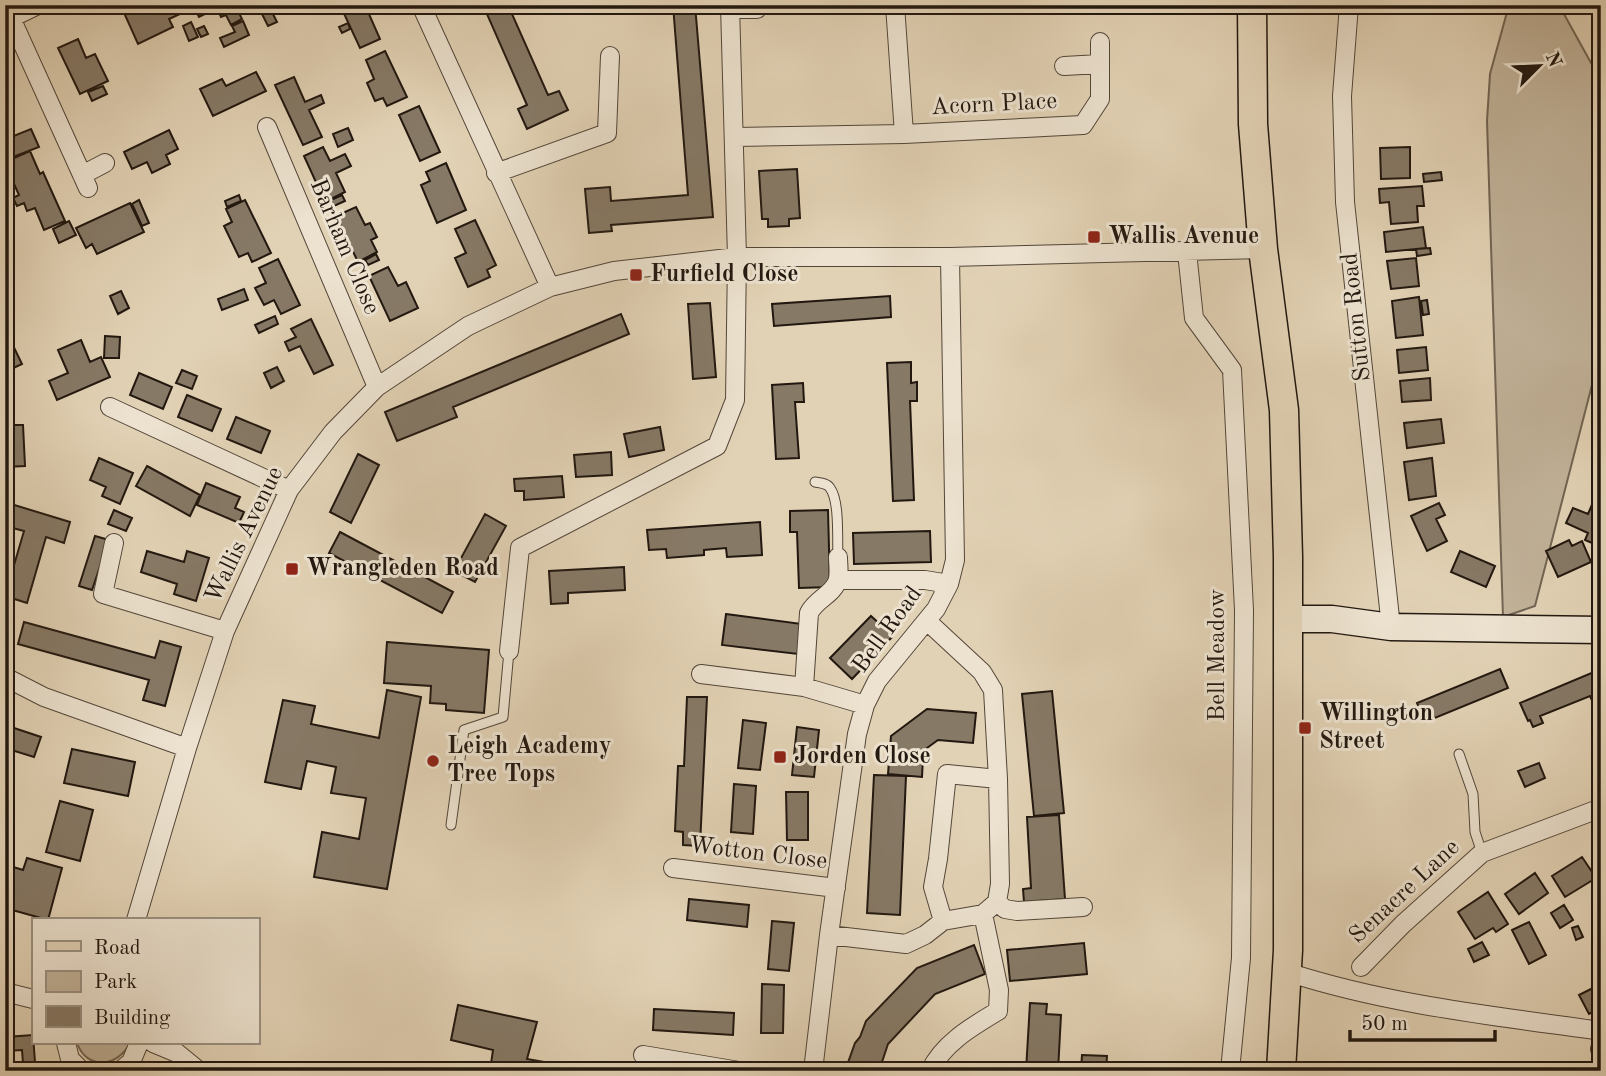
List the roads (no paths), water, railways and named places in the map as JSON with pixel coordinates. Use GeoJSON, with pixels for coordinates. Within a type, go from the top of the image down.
{"type":"FeatureCollection","features":[{"type":"Feature","properties":{"kind":"main road"},"geometry":{"type":"LineString","coordinates":[[1252,5],[1253,124],[1263,249],[1284,410],[1289,619],[1287,972],[1281,1071]]}},
{"type":"Feature","properties":{"kind":"street"},"geometry":{"type":"LineString","coordinates":[[38,5],[8,20],[85,182],[105,163]]}},
{"type":"Feature","properties":{"kind":"street"},"geometry":{"type":"LineString","coordinates":[[421,5],[550,287]]}},
{"type":"Feature","properties":{"kind":"street","name":"Acorn Place"},"geometry":{"type":"LineString","coordinates":[[895,5],[904,134]]}},
{"type":"Feature","properties":{"kind":"street","name":"Sutton Road"},"geometry":{"type":"LineString","coordinates":[[1349,5],[1342,96],[1345,202],[1391,627]]}},
{"type":"Feature","properties":{"kind":"street"},"geometry":{"type":"LineString","coordinates":[[509,651],[520,548],[718,446],[735,400],[737,257],[730,7],[757,9]]}},
{"type":"Feature","properties":{"kind":"street","name":"Acorn Place"},"geometry":{"type":"LineString","coordinates":[[735,137],[904,134],[1083,125],[1100,99],[1100,42]]}},
{"type":"Feature","properties":{"kind":"street"},"geometry":{"type":"LineString","coordinates":[[496,173],[607,133],[610,56]]}},
{"type":"Feature","properties":{"kind":"street"},"geometry":{"type":"LineString","coordinates":[[1064,65],[1100,64]]}},
{"type":"Feature","properties":{"kind":"street","name":"Barham Close"},"geometry":{"type":"LineString","coordinates":[[267,127],[377,387]]}},
{"type":"Feature","properties":{"kind":"street","name":"Wallis Avenue"},"geometry":{"type":"LineString","coordinates":[[137,918],[225,631],[289,490],[332,432],[377,387],[468,326],[550,287],[614,271],[737,257],[950,257],[1263,249]]}},
{"type":"Feature","properties":{"kind":"street","name":"Bell Meadow"},"geometry":{"type":"LineString","coordinates":[[1187,252],[1194,318],[1232,370],[1234,397],[1244,610],[1241,958],[1230,1071]]}},
{"type":"Feature","properties":{"kind":"street","name":"Bell Road"},"geometry":{"type":"LineString","coordinates":[[814,1071],[829,934],[857,734],[865,705],[877,681],[936,609],[950,584],[955,560],[950,257]]}},
{"type":"Feature","properties":{"kind":"street"},"geometry":{"type":"LineString","coordinates":[[110,407],[289,490]]}},
{"type":"Feature","properties":{"kind":"street"},"geometry":{"type":"LineString","coordinates":[[114,543],[103,594],[225,631]]}},
{"type":"Feature","properties":{"kind":"street"},"geometry":{"type":"LineString","coordinates":[[804,687],[809,613],[814,603],[832,589],[838,580],[838,557]]}},
{"type":"Feature","properties":{"kind":"street"},"geometry":{"type":"LineString","coordinates":[[838,580],[925,580],[950,584]]}},
{"type":"Feature","properties":{"kind":"street"},"geometry":{"type":"LineString","coordinates":[[1289,619],[1332,619],[1391,627],[1601,630]]}},
{"type":"Feature","properties":{"kind":"street"},"geometry":{"type":"LineString","coordinates":[[829,934],[906,944],[925,935],[943,920],[983,914],[997,902],[1000,884],[993,690],[982,672],[927,621]]}},
{"type":"Feature","properties":{"kind":"street"},"geometry":{"type":"LineString","coordinates":[[701,674],[804,687],[865,705]]}},
{"type":"Feature","properties":{"kind":"street"},"geometry":{"type":"LineString","coordinates":[[5,677],[44,697],[187,748]]}},
{"type":"Feature","properties":{"kind":"street"},"geometry":{"type":"LineString","coordinates":[[943,920],[933,887],[947,774],[998,779]]}},
{"type":"Feature","properties":{"kind":"street","name":"Senacre Lane"},"geometry":{"type":"LineString","coordinates":[[1361,967],[1413,915],[1482,853],[1601,808]]}},
{"type":"Feature","properties":{"kind":"street","name":"Wotton Close"},"geometry":{"type":"LineString","coordinates":[[673,868],[836,888]]}},
{"type":"Feature","properties":{"kind":"street"},"geometry":{"type":"LineString","coordinates":[[997,902],[1005,909],[1017,911],[1083,907]]}},
{"type":"Feature","properties":{"kind":"street"},"geometry":{"type":"LineString","coordinates":[[930,1071],[934,1062],[953,1041],[998,1011],[999,990],[983,914]]}},
{"type":"Feature","properties":{"kind":"street"},"geometry":{"type":"LineString","coordinates":[[1287,972],[1336,988],[1600,1042]]}},
{"type":"Feature","properties":{"kind":"street"},"geometry":{"type":"LineString","coordinates":[[5,992],[32,999]]}},
{"type":"Feature","properties":{"kind":"street"},"geometry":{"type":"LineString","coordinates":[[65,1044],[70,1059],[82,1071]]}},
{"type":"Feature","properties":{"kind":"street"},"geometry":{"type":"LineString","coordinates":[[120,1071],[131,1062],[139,1044]]}},
{"type":"Feature","properties":{"kind":"street"},"geometry":{"type":"LineString","coordinates":[[155,1044],[177,1053],[199,1071]]}},
{"type":"Feature","properties":{"kind":"street"},"geometry":{"type":"LineString","coordinates":[[643,1055],[739,1071]]}},
{"type":"Feature","properties":{"kind":"lane"},"geometry":{"type":"LineString","coordinates":[[815,482],[830,487],[835,499],[838,557]]}},
{"type":"Feature","properties":{"kind":"lane"},"geometry":{"type":"LineString","coordinates":[[451,825],[464,730],[503,717],[509,651]]}},
{"type":"Feature","properties":{"kind":"lane"},"geometry":{"type":"LineString","coordinates":[[1459,754],[1473,794],[1475,832],[1482,853]]}},
{"type":"Feature","properties":{"kind":"place","name":"Wallis Avenue"},"geometry":{"type":"Point","coordinates":[1094,237]}},
{"type":"Feature","properties":{"kind":"place","name":"Furfield Close"},"geometry":{"type":"Point","coordinates":[636,275]}},
{"type":"Feature","properties":{"kind":"place","name":"Wrangleden Road"},"geometry":{"type":"Point","coordinates":[292,569]}},
{"type":"Feature","properties":{"kind":"place","name":"Willington Street"},"geometry":{"type":"Point","coordinates":[1305,728]}},
{"type":"Feature","properties":{"kind":"place","name":"Jorden Close"},"geometry":{"type":"Point","coordinates":[780,757]}},
{"type":"Feature","properties":{"kind":"place","name":"Leigh Academy Tree Tops"},"geometry":{"type":"Point","coordinates":[433,761]}}]}
